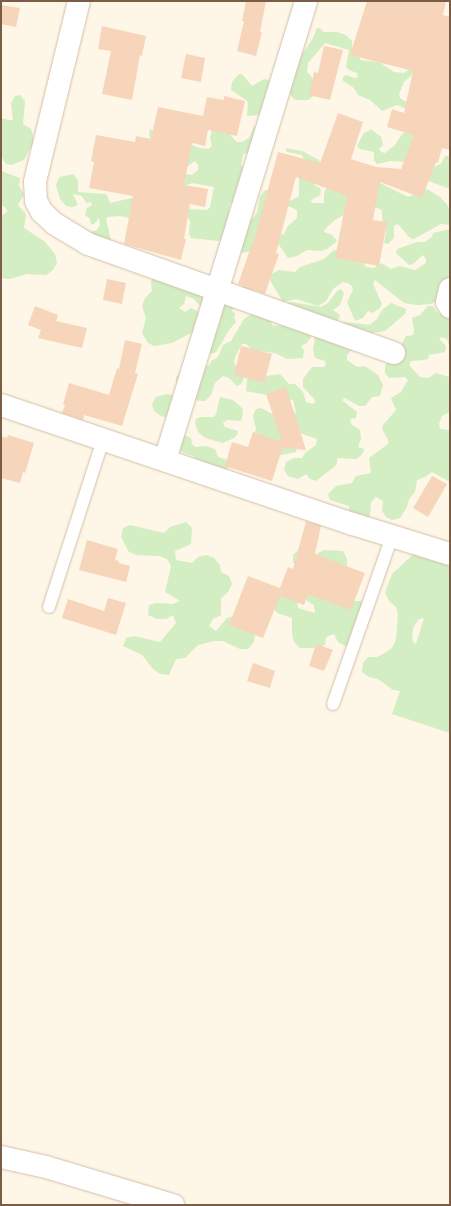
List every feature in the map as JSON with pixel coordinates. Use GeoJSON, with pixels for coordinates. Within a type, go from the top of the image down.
{"type":"FeatureCollection","features":[{"type":"Feature","properties":{"kind":"street"},"geometry":{"type":"LineString","coordinates":[[79,1],[35,182],[36,201],[42,212],[55,224],[88,244],[216,291],[394,353]]}},
{"type":"Feature","properties":{"kind":"street"},"geometry":{"type":"LineString","coordinates":[[164,460],[306,1]]}},
{"type":"Feature","properties":{"kind":"street"},"geometry":{"type":"LineString","coordinates":[[450,289],[447,302],[450,307]]}},
{"type":"Feature","properties":{"kind":"street"},"geometry":{"type":"LineString","coordinates":[[1,405],[450,554]]}},
{"type":"Feature","properties":{"kind":"street"},"geometry":{"type":"LineString","coordinates":[[1,1157],[46,1167],[173,1205]]}},
{"type":"Feature","properties":{"kind":"lane"},"geometry":{"type":"LineString","coordinates":[[49,607],[103,440]]}},
{"type":"Feature","properties":{"kind":"lane"},"geometry":{"type":"LineString","coordinates":[[333,704],[392,536]]}},
{"type":"Feature","properties":{"kind":"green space"},"geometry":{"type":"Polygon","coordinates":[[[317,28],[324,32],[337,32],[346,35],[352,41],[352,50],[361,60],[379,62],[394,72],[403,73],[410,68],[413,52],[413,74],[404,82],[399,94],[400,98],[404,101],[413,103],[409,110],[397,105],[382,111],[370,100],[358,95],[354,88],[343,81],[343,77],[346,75],[354,78],[358,77],[357,73],[346,67],[349,50],[325,43],[308,63],[307,72],[312,77],[315,95],[308,100],[295,100],[288,90],[297,61],[312,40],[317,28]]]}},
{"type":"Feature","properties":{"kind":"green space"},"geometry":{"type":"Polygon","coordinates":[[[242,74],[252,86],[264,79],[273,81],[260,115],[247,116],[248,103],[231,90],[232,82],[238,75],[242,74]]]}},
{"type":"Feature","properties":{"kind":"green space"},"geometry":{"type":"Polygon","coordinates":[[[20,95],[25,101],[23,124],[31,129],[33,143],[24,160],[11,165],[6,164],[1,156],[1,118],[13,120],[11,103],[15,96],[20,95]]]}},
{"type":"Feature","properties":{"kind":"green space"},"geometry":{"type":"Polygon","coordinates":[[[254,126],[257,130],[251,152],[243,154],[241,165],[244,168],[234,204],[230,203],[226,238],[218,241],[191,238],[189,234],[190,221],[184,216],[186,209],[207,210],[210,207],[214,187],[192,183],[185,186],[170,172],[192,175],[198,170],[198,165],[195,161],[185,168],[152,146],[149,134],[150,129],[200,148],[208,149],[212,146],[210,138],[212,130],[231,128],[231,136],[237,142],[242,142],[249,138],[254,126]]]}},
{"type":"Feature","properties":{"kind":"green space"},"geometry":{"type":"Polygon","coordinates":[[[371,129],[381,137],[383,145],[379,149],[381,152],[385,153],[395,145],[402,134],[414,129],[433,167],[441,164],[445,156],[450,156],[450,189],[423,179],[412,162],[390,161],[377,164],[374,160],[374,152],[360,149],[357,146],[363,134],[371,129]]]}},
{"type":"Feature","properties":{"kind":"green space"},"geometry":{"type":"Polygon","coordinates":[[[285,148],[302,151],[319,160],[321,166],[314,185],[320,188],[321,192],[319,196],[311,200],[312,203],[324,203],[324,192],[328,187],[376,181],[408,197],[427,189],[440,197],[448,206],[450,211],[450,225],[441,224],[414,239],[410,238],[398,224],[394,226],[394,238],[388,244],[384,243],[386,231],[382,218],[382,210],[373,206],[350,211],[335,220],[325,229],[324,232],[332,235],[337,241],[327,249],[321,251],[307,250],[297,256],[288,258],[279,245],[269,238],[253,251],[240,253],[250,221],[257,213],[260,197],[265,190],[274,191],[280,235],[284,234],[288,226],[297,218],[297,210],[288,206],[288,202],[299,196],[299,177],[304,160],[302,155],[287,152],[285,148]]]}},
{"type":"Feature","properties":{"kind":"green space"},"geometry":{"type":"Polygon","coordinates":[[[1,171],[20,178],[19,186],[24,194],[18,205],[26,214],[24,228],[44,241],[55,254],[57,263],[53,270],[46,275],[27,274],[10,279],[1,278],[1,216],[7,212],[6,208],[1,205],[1,171]]]}},
{"type":"Feature","properties":{"kind":"green space"},"geometry":{"type":"Polygon","coordinates":[[[73,174],[78,180],[78,192],[105,194],[107,195],[110,203],[136,197],[129,218],[120,216],[107,217],[106,219],[112,244],[87,233],[97,230],[100,225],[99,218],[91,225],[90,219],[85,215],[87,208],[92,205],[91,202],[86,203],[82,196],[73,194],[78,205],[73,207],[66,206],[60,199],[56,185],[58,180],[60,177],[73,174]]]}},
{"type":"Feature","properties":{"kind":"green space"},"geometry":{"type":"Polygon","coordinates":[[[450,229],[450,296],[431,304],[417,305],[404,303],[375,280],[373,284],[382,304],[380,308],[372,313],[368,311],[363,318],[355,321],[347,302],[353,290],[352,286],[348,283],[343,282],[333,289],[326,301],[318,306],[296,299],[283,302],[271,282],[270,278],[272,274],[279,270],[295,272],[300,267],[324,259],[334,250],[365,260],[364,264],[366,267],[374,268],[381,263],[391,269],[399,266],[415,270],[426,263],[426,259],[423,255],[413,264],[409,265],[396,253],[397,249],[417,242],[425,242],[432,237],[433,233],[450,229]]]}},
{"type":"Feature","properties":{"kind":"green space"},"geometry":{"type":"Polygon","coordinates":[[[153,278],[203,287],[205,303],[199,305],[194,299],[186,296],[184,304],[179,308],[185,312],[191,308],[199,312],[194,330],[172,343],[154,346],[148,343],[142,333],[146,318],[142,306],[145,298],[152,291],[151,282],[153,278]]]}},
{"type":"Feature","properties":{"kind":"green space"},"geometry":{"type":"Polygon","coordinates":[[[242,286],[251,288],[256,294],[234,307],[232,311],[236,314],[234,316],[236,322],[229,330],[216,352],[206,356],[197,330],[242,286]]]}},
{"type":"Feature","properties":{"kind":"green space"},"geometry":{"type":"Polygon","coordinates":[[[341,289],[344,293],[340,305],[333,310],[340,315],[338,321],[271,322],[273,326],[288,324],[308,332],[311,337],[307,343],[301,346],[304,351],[303,358],[287,359],[275,353],[252,350],[246,344],[242,344],[235,357],[234,363],[244,378],[241,384],[237,386],[229,378],[223,376],[215,383],[211,395],[205,401],[192,400],[170,418],[161,416],[154,411],[152,404],[156,397],[167,394],[177,396],[176,377],[184,370],[210,365],[211,361],[218,357],[223,345],[231,341],[244,319],[253,313],[265,296],[272,297],[284,303],[292,302],[321,307],[328,303],[337,291],[341,289]]]}},
{"type":"Feature","properties":{"kind":"green space"},"geometry":{"type":"Polygon","coordinates":[[[391,303],[406,309],[405,314],[385,331],[365,334],[347,355],[347,360],[357,367],[365,366],[378,375],[383,385],[380,396],[372,397],[365,406],[359,406],[345,398],[342,400],[357,412],[356,418],[350,419],[351,424],[360,430],[361,439],[358,447],[364,449],[363,453],[357,459],[337,458],[337,464],[316,481],[310,479],[306,474],[298,479],[288,476],[284,470],[286,462],[294,458],[302,458],[305,453],[316,445],[317,439],[300,433],[296,452],[281,455],[254,436],[256,429],[253,416],[256,409],[261,408],[273,414],[292,415],[296,412],[293,400],[246,391],[247,380],[251,375],[256,374],[266,376],[280,374],[289,384],[295,384],[303,392],[306,402],[314,404],[315,400],[303,387],[303,379],[312,367],[324,367],[326,363],[325,361],[315,358],[313,349],[315,339],[311,331],[345,322],[370,325],[377,319],[382,310],[391,303]]]}},
{"type":"Feature","properties":{"kind":"green space"},"geometry":{"type":"Polygon","coordinates":[[[428,306],[433,306],[438,313],[450,314],[450,348],[447,339],[442,337],[439,339],[446,346],[445,352],[429,355],[428,359],[411,361],[409,365],[420,377],[428,378],[436,373],[449,377],[450,375],[450,412],[442,416],[439,424],[440,429],[450,430],[450,482],[432,472],[417,480],[415,492],[409,499],[407,507],[400,518],[392,520],[386,517],[382,511],[383,501],[376,497],[371,502],[370,516],[366,518],[349,513],[349,506],[330,500],[328,494],[336,486],[352,483],[356,476],[371,473],[369,458],[388,444],[388,440],[382,429],[383,425],[396,410],[391,398],[401,392],[408,380],[405,377],[389,378],[385,373],[385,367],[387,362],[393,359],[406,336],[413,335],[414,330],[412,318],[420,315],[428,306]]]}},
{"type":"Feature","properties":{"kind":"green space"},"geometry":{"type":"Polygon","coordinates":[[[220,397],[233,400],[242,408],[243,413],[241,421],[227,420],[223,423],[225,427],[238,431],[234,438],[223,443],[205,438],[198,432],[195,423],[196,419],[200,417],[214,417],[220,397]]]}},
{"type":"Feature","properties":{"kind":"green space"},"geometry":{"type":"Polygon","coordinates":[[[181,434],[191,438],[192,444],[195,447],[206,446],[215,449],[218,457],[228,460],[229,468],[223,470],[211,464],[201,463],[193,456],[182,452],[179,449],[181,434]]]}},
{"type":"Feature","properties":{"kind":"green space"},"geometry":{"type":"Polygon","coordinates":[[[186,522],[192,528],[191,544],[175,551],[176,560],[192,563],[198,557],[207,555],[214,558],[220,565],[221,572],[229,576],[232,584],[228,592],[221,598],[221,615],[213,619],[209,626],[216,631],[227,618],[235,616],[255,634],[254,642],[248,649],[240,649],[223,641],[214,641],[198,645],[185,658],[176,659],[169,675],[160,674],[153,669],[142,655],[123,646],[126,638],[134,636],[160,642],[176,623],[173,615],[166,619],[157,619],[148,615],[149,605],[156,603],[173,604],[180,601],[165,592],[171,566],[167,559],[159,556],[137,555],[129,552],[121,537],[123,528],[130,525],[164,533],[170,527],[186,522]]]}},
{"type":"Feature","properties":{"kind":"green space"},"geometry":{"type":"Polygon","coordinates":[[[299,549],[316,554],[324,550],[343,551],[347,559],[348,601],[366,601],[354,646],[345,646],[338,642],[334,634],[326,637],[325,645],[316,648],[300,648],[294,642],[292,634],[292,618],[277,613],[272,607],[280,595],[297,599],[298,608],[315,613],[314,605],[307,601],[304,593],[300,566],[293,563],[293,555],[299,549]]]}},
{"type":"Feature","properties":{"kind":"green space"},"geometry":{"type":"Polygon","coordinates":[[[418,550],[447,560],[450,572],[450,733],[392,714],[400,691],[393,690],[378,679],[369,677],[362,672],[363,663],[368,657],[377,657],[385,653],[392,648],[396,640],[398,614],[396,607],[389,601],[385,593],[392,574],[418,550]],[[424,618],[419,619],[414,626],[412,634],[413,642],[416,644],[424,618]]]}},
{"type":"Feature","properties":{"kind":"building"},"geometry":{"type":"Polygon","coordinates":[[[246,1],[266,1],[260,32],[262,32],[256,56],[237,51],[244,21],[242,21],[246,1]]]}},
{"type":"Feature","properties":{"kind":"building"},"geometry":{"type":"Polygon","coordinates":[[[367,1],[446,1],[443,15],[450,17],[450,150],[442,148],[438,163],[436,162],[422,198],[380,182],[373,220],[387,222],[379,266],[335,258],[347,196],[296,177],[276,253],[279,254],[265,294],[238,284],[253,244],[278,152],[320,163],[338,113],[363,122],[351,159],[376,167],[401,169],[414,135],[387,127],[392,109],[404,113],[413,71],[350,55],[367,1]]]}},
{"type":"Feature","properties":{"kind":"building"},"geometry":{"type":"Polygon","coordinates":[[[1,5],[20,8],[16,27],[1,24],[1,5]]]}},
{"type":"Feature","properties":{"kind":"building"},"geometry":{"type":"Polygon","coordinates":[[[102,26],[146,36],[142,56],[140,55],[132,100],[102,94],[111,51],[98,49],[102,26]]]}},
{"type":"Feature","properties":{"kind":"building"},"geometry":{"type":"Polygon","coordinates":[[[324,46],[343,50],[330,100],[309,95],[314,72],[318,73],[324,46]]]}},
{"type":"Feature","properties":{"kind":"building"},"geometry":{"type":"Polygon","coordinates":[[[186,54],[205,58],[201,82],[181,78],[186,54]]]}},
{"type":"Feature","properties":{"kind":"building"},"geometry":{"type":"Polygon","coordinates":[[[224,96],[245,101],[237,136],[208,130],[205,146],[192,143],[184,185],[208,189],[205,207],[190,204],[184,239],[186,239],[181,260],[124,244],[133,196],[89,188],[94,162],[91,161],[96,135],[135,142],[136,136],[151,139],[158,107],[203,116],[207,97],[224,100],[224,96]]]}},
{"type":"Feature","properties":{"kind":"building"},"geometry":{"type":"Polygon","coordinates":[[[107,279],[126,283],[122,304],[103,300],[107,279]]]}},
{"type":"Feature","properties":{"kind":"building"},"geometry":{"type":"Polygon","coordinates":[[[35,306],[58,315],[56,321],[87,328],[82,348],[38,338],[41,330],[28,325],[35,306]]]}},
{"type":"Feature","properties":{"kind":"building"},"geometry":{"type":"Polygon","coordinates":[[[125,340],[142,344],[135,373],[138,374],[122,426],[84,415],[83,420],[62,413],[69,383],[109,395],[117,368],[119,369],[125,340]]]}},
{"type":"Feature","properties":{"kind":"building"},"geometry":{"type":"Polygon","coordinates":[[[241,346],[272,354],[264,383],[234,375],[241,346]]]}},
{"type":"Feature","properties":{"kind":"building"},"geometry":{"type":"Polygon","coordinates":[[[286,387],[306,450],[284,448],[283,446],[272,481],[225,466],[232,442],[248,447],[253,432],[282,442],[266,394],[286,387]]]}},
{"type":"Feature","properties":{"kind":"building"},"geometry":{"type":"Polygon","coordinates":[[[8,435],[34,443],[25,473],[23,472],[20,483],[1,478],[1,436],[7,438],[8,435]]]}},
{"type":"Feature","properties":{"kind":"building"},"geometry":{"type":"Polygon","coordinates":[[[432,476],[447,484],[428,517],[413,508],[432,476]]]}},
{"type":"Feature","properties":{"kind":"building"},"geometry":{"type":"Polygon","coordinates":[[[306,521],[321,526],[315,554],[365,573],[351,610],[308,594],[304,605],[280,596],[263,638],[229,625],[248,576],[280,588],[288,567],[293,569],[306,521]]]}},
{"type":"Feature","properties":{"kind":"building"},"geometry":{"type":"Polygon","coordinates":[[[87,540],[118,549],[115,560],[119,561],[119,563],[130,566],[126,582],[79,570],[87,540]]]}},
{"type":"Feature","properties":{"kind":"building"},"geometry":{"type":"Polygon","coordinates":[[[108,598],[126,603],[116,635],[62,618],[68,599],[104,611],[108,598]]]}},
{"type":"Feature","properties":{"kind":"building"},"geometry":{"type":"Polygon","coordinates":[[[316,644],[333,650],[324,671],[309,666],[316,644]]]}},
{"type":"Feature","properties":{"kind":"building"},"geometry":{"type":"Polygon","coordinates":[[[253,663],[275,671],[270,688],[247,681],[253,663]]]}}]}
